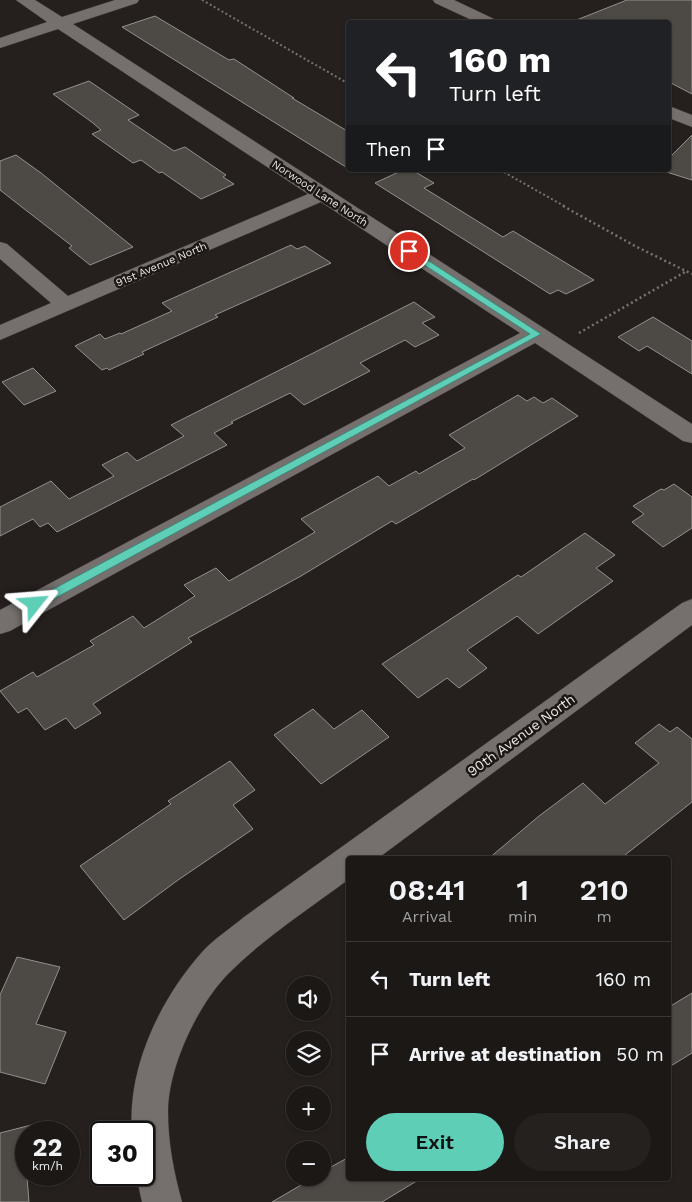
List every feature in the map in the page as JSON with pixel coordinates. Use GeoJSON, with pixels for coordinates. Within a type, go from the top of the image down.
{"type":"FeatureCollection","features":[{"type":"Feature","properties":{"kind":"street","name":"Norwood Lane North"},"geometry":{"type":"LineString","coordinates":[[24,0],[692,435]]}},
{"type":"Feature","properties":{"kind":"street"},"geometry":{"type":"LineString","coordinates":[[0,43],[131,0]]}},
{"type":"Feature","properties":{"kind":"street"},"geometry":{"type":"LineString","coordinates":[[442,0],[484,20]]}},
{"type":"Feature","properties":{"kind":"street"},"geometry":{"type":"LineString","coordinates":[[671,112],[692,122]]}},
{"type":"Feature","properties":{"kind":"street","name":"91st Avenue North"},"geometry":{"type":"LineString","coordinates":[[0,333],[322,195]]}},
{"type":"Feature","properties":{"kind":"street"},"geometry":{"type":"LineString","coordinates":[[0,248],[66,305]]}},
{"type":"Feature","properties":{"kind":"street"},"geometry":{"type":"LineString","coordinates":[[0,623],[545,340]]}},
{"type":"Feature","properties":{"kind":"street","name":"90th Avenue North"},"geometry":{"type":"LineString","coordinates":[[355,856],[692,610]]}},
{"type":"Feature","properties":{"kind":"street","name":"90th Avenue North"},"geometry":{"type":"LineString","coordinates":[[162,1202],[153,1165],[149,1111],[160,1057],[182,1007],[216,962],[256,928],[346,863]]}},
{"type":"Feature","properties":{"kind":"path"},"geometry":{"type":"LineString","coordinates":[[202,0],[346,82]]}},
{"type":"Feature","properties":{"kind":"path"},"geometry":{"type":"LineString","coordinates":[[504,172],[685,272],[692,274]]}},
{"type":"Feature","properties":{"kind":"path"},"geometry":{"type":"LineString","coordinates":[[545,340],[685,272]]}},
{"type":"Feature","properties":{"kind":"building"},"geometry":{"type":"Polygon","coordinates":[[[627,0],[692,0],[692,94],[671,83],[671,20],[577,20],[627,0]]]}},
{"type":"Feature","properties":{"kind":"building"},"geometry":{"type":"Polygon","coordinates":[[[155,16],[229,60],[234,59],[294,98],[292,98],[346,130],[346,167],[122,27],[155,16]]]}},
{"type":"Feature","properties":{"kind":"building"},"geometry":{"type":"Polygon","coordinates":[[[89,81],[139,115],[128,120],[174,151],[185,147],[226,175],[223,177],[234,184],[201,199],[141,160],[133,163],[92,134],[101,130],[53,94],[89,81]]]}},
{"type":"Feature","properties":{"kind":"building"},"geometry":{"type":"Polygon","coordinates":[[[692,135],[692,180],[666,172],[671,172],[671,156],[692,135]]]}},
{"type":"Feature","properties":{"kind":"building"},"geometry":{"type":"Polygon","coordinates":[[[16,155],[133,247],[90,265],[69,248],[72,246],[0,190],[0,161],[16,155]]]}},
{"type":"Feature","properties":{"kind":"building"},"geometry":{"type":"Polygon","coordinates":[[[399,172],[415,172],[434,183],[424,188],[503,237],[513,231],[594,280],[566,294],[558,290],[550,294],[375,183],[399,172]]]}},
{"type":"Feature","properties":{"kind":"building"},"geometry":{"type":"Polygon","coordinates":[[[291,245],[297,249],[305,246],[331,263],[215,315],[218,317],[142,352],[144,354],[109,370],[107,368],[102,370],[75,346],[100,334],[105,339],[121,334],[172,311],[162,303],[291,245]]]}},
{"type":"Feature","properties":{"kind":"building"},"geometry":{"type":"Polygon","coordinates":[[[414,302],[435,317],[422,323],[439,335],[415,347],[405,340],[360,363],[370,371],[304,405],[290,393],[231,422],[233,423],[214,433],[227,445],[57,532],[48,523],[40,527],[33,519],[0,536],[0,507],[51,481],[69,499],[114,476],[102,465],[127,452],[137,461],[184,436],[171,425],[414,302]]]}},
{"type":"Feature","properties":{"kind":"building"},"geometry":{"type":"Polygon","coordinates":[[[653,317],[692,341],[692,374],[647,346],[639,351],[618,337],[653,317]]]}},
{"type":"Feature","properties":{"kind":"building"},"geometry":{"type":"Polygon","coordinates":[[[33,368],[56,391],[24,405],[2,382],[33,368]]]}},
{"type":"Feature","properties":{"kind":"building"},"geometry":{"type":"Polygon","coordinates":[[[518,395],[527,401],[534,397],[543,403],[552,398],[578,416],[474,480],[396,524],[392,521],[301,576],[188,638],[192,642],[93,704],[101,713],[75,729],[66,718],[45,730],[27,708],[18,713],[0,691],[33,672],[37,677],[94,645],[90,641],[133,616],[144,628],[195,596],[184,585],[216,568],[229,581],[270,558],[315,532],[301,519],[378,476],[389,486],[416,471],[419,474],[465,448],[449,435],[518,395]]]}},
{"type":"Feature","properties":{"kind":"building"},"geometry":{"type":"Polygon","coordinates":[[[674,484],[692,497],[692,528],[663,547],[632,522],[644,514],[633,506],[661,489],[664,490],[674,484]]]}},
{"type":"Feature","properties":{"kind":"building"},"geometry":{"type":"Polygon","coordinates":[[[585,533],[615,555],[596,568],[613,581],[538,634],[517,616],[467,650],[487,668],[459,688],[447,678],[418,698],[382,664],[518,575],[521,577],[585,533]]]}},
{"type":"Feature","properties":{"kind":"building"},"geometry":{"type":"Polygon","coordinates":[[[313,709],[334,729],[362,710],[389,737],[321,784],[274,735],[313,709]]]}},
{"type":"Feature","properties":{"kind":"building"},"geometry":{"type":"Polygon","coordinates":[[[659,724],[670,732],[677,727],[692,739],[692,802],[624,856],[492,856],[539,816],[583,783],[605,804],[659,763],[635,743],[659,724]]]}},
{"type":"Feature","properties":{"kind":"building"},"geometry":{"type":"Polygon","coordinates":[[[230,761],[255,790],[233,805],[253,829],[178,880],[124,920],[80,866],[171,804],[168,801],[230,761]]]}},
{"type":"Feature","properties":{"kind":"building"},"geometry":{"type":"Polygon","coordinates":[[[17,957],[60,967],[36,1024],[66,1032],[45,1084],[0,1072],[0,995],[17,957]]]}},
{"type":"Feature","properties":{"kind":"building"},"geometry":{"type":"Polygon","coordinates":[[[692,993],[692,1053],[671,1066],[671,1006],[692,993]]]}},
{"type":"Feature","properties":{"kind":"building"},"geometry":{"type":"Polygon","coordinates":[[[15,1129],[15,1186],[28,1186],[29,1202],[0,1202],[0,1133],[15,1129]]]}},
{"type":"Feature","properties":{"kind":"building"},"geometry":{"type":"Polygon","coordinates":[[[346,1159],[346,1181],[417,1181],[382,1202],[272,1202],[299,1186],[331,1186],[331,1167],[346,1159]]]}},
{"type":"Feature","properties":{"kind":"route"},"geometry":{"type":"LineString","coordinates":[[35,604],[536,334],[409,251]]}}]}
